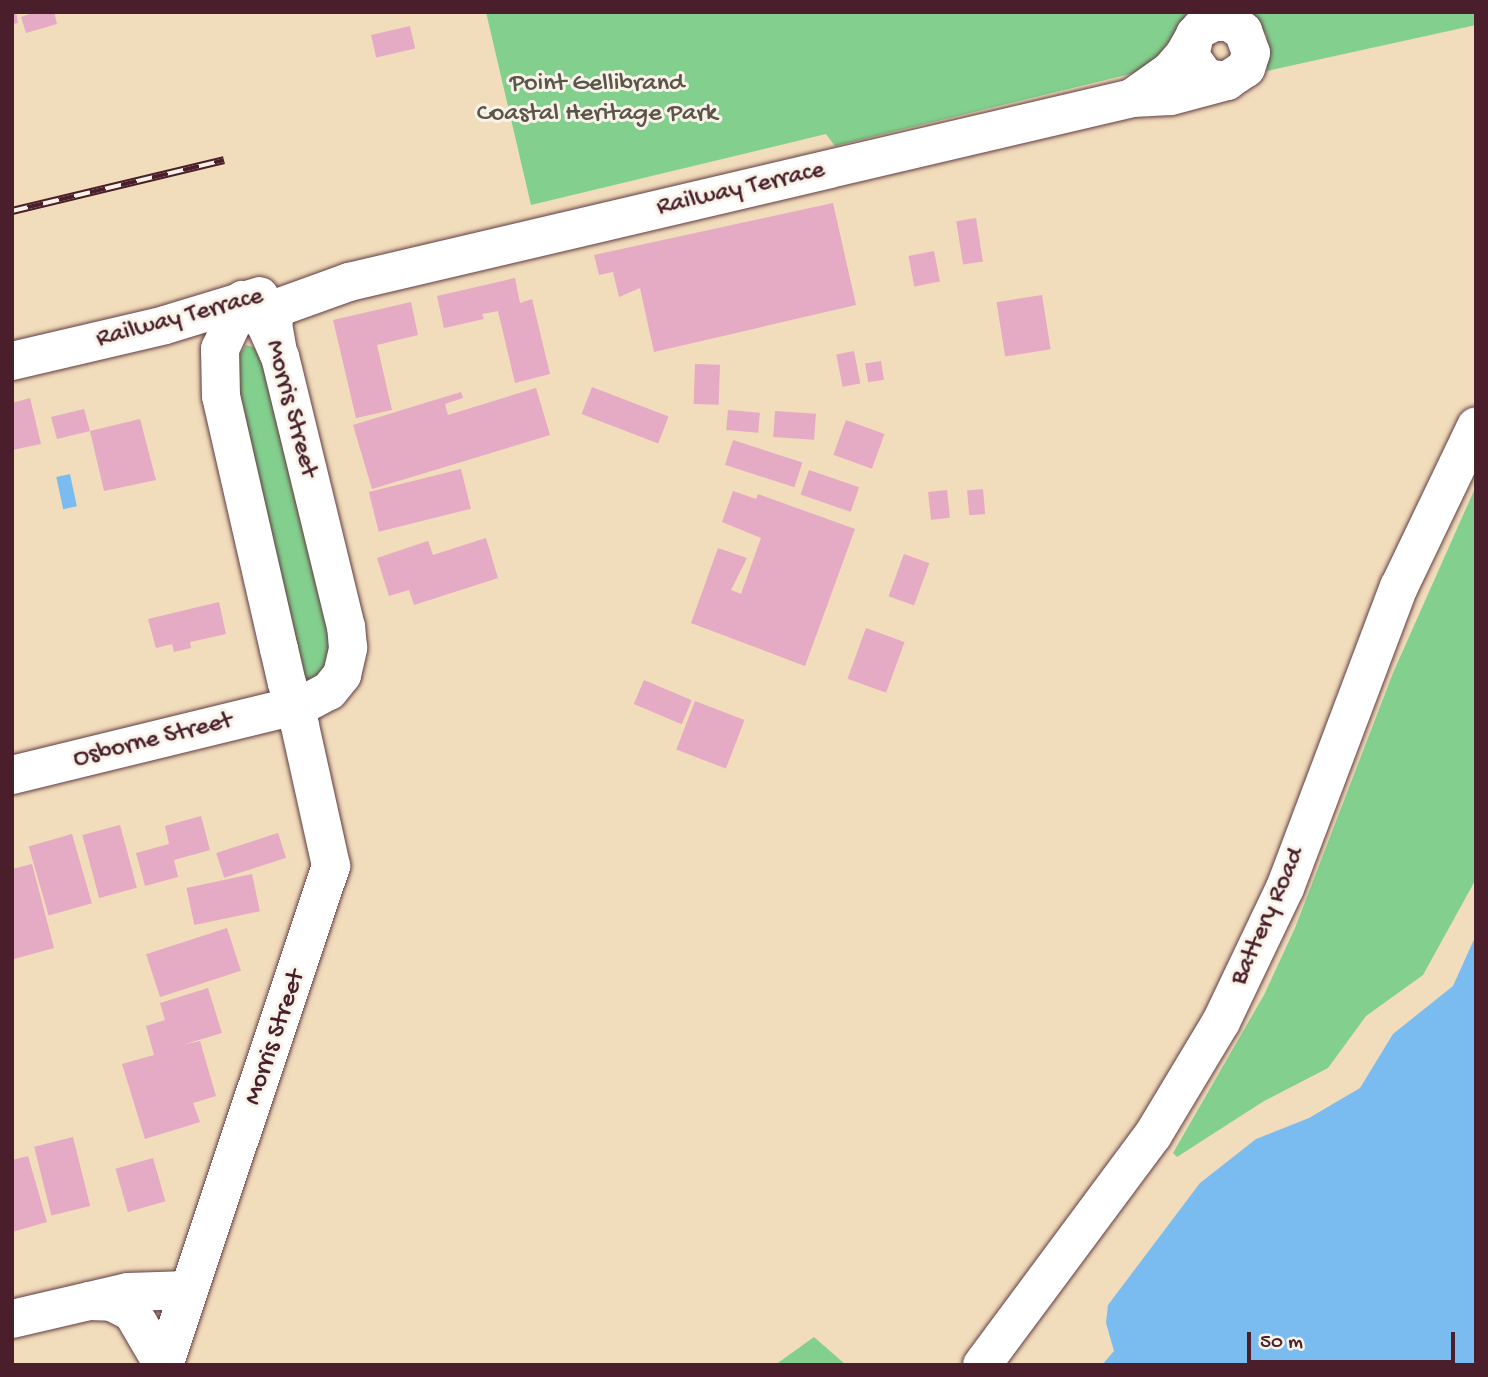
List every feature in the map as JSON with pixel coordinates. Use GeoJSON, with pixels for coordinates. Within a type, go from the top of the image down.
{"type":"FeatureCollection","features":[{"type":"Feature","properties":{"kind":"street","name":"Railway Terrace"},"geometry":{"type":"LineString","coordinates":[[12,361],[165,325],[243,300],[349,282],[1132,98],[1171,96],[1227,81],[1241,74],[1249,61],[1250,45],[1243,31],[1229,22],[1214,22],[1195,35],[1170,71],[1132,98]]}},
{"type":"Feature","properties":{"kind":"street","name":"Railway Terrace"},"geometry":{"type":"LineString","coordinates":[[280,357],[273,323],[277,308],[349,282]]}},
{"type":"Feature","properties":{"kind":"street","name":"Morris Street"},"geometry":{"type":"LineString","coordinates":[[164,1365],[330,873],[330,853],[294,706],[219,385],[220,349],[243,300],[265,324],[280,357],[348,639],[345,664],[337,683],[320,697],[294,706]]}},
{"type":"Feature","properties":{"kind":"street","name":"Battery Road"},"geometry":{"type":"LineString","coordinates":[[982,1365],[1153,1135],[1221,1022],[1285,888],[1399,587],[1476,426]]}},
{"type":"Feature","properties":{"kind":"street","name":"Osborne Street"},"geometry":{"type":"LineString","coordinates":[[12,775],[294,706]]}},
{"type":"Feature","properties":{"kind":"street"},"geometry":{"type":"LineString","coordinates":[[12,1319],[85,1301],[151,1289],[189,1290]]}},
{"type":"Feature","properties":{"kind":"street"},"geometry":{"type":"LineString","coordinates":[[85,1301],[112,1302],[132,1312],[164,1365]]}},
{"type":"Feature","properties":{"kind":"street"},"geometry":{"type":"LineString","coordinates":[[177,1327],[178,1349],[186,1365]]}},
{"type":"Feature","properties":{"kind":"green space","name":"Point Gellibrand Coastal Heritage Park"},"geometry":{"type":"Polygon","coordinates":[[[486,12],[1190,12],[1151,66],[1130,74],[835,146],[826,134],[531,205],[486,12]]]}},
{"type":"Feature","properties":{"kind":"green space"},"geometry":{"type":"Polygon","coordinates":[[[1251,12],[1476,12],[1476,25],[1267,71],[1267,36],[1251,12]]]}},
{"type":"Feature","properties":{"kind":"green space"},"geometry":{"type":"Polygon","coordinates":[[[246,345],[259,349],[336,655],[307,686],[233,398],[236,360],[246,345]]]}},
{"type":"Feature","properties":{"kind":"green space"},"geometry":{"type":"Polygon","coordinates":[[[1476,486],[1476,879],[1423,975],[1366,1016],[1328,1068],[1264,1101],[1177,1157],[1173,1153],[1264,995],[1295,928],[1393,673],[1476,486]]]}},
{"type":"Feature","properties":{"kind":"green space"},"geometry":{"type":"Polygon","coordinates":[[[814,1337],[846,1365],[775,1365],[814,1337]]]}},
{"type":"Feature","properties":{"kind":"water"},"geometry":{"type":"Polygon","coordinates":[[[70,474],[77,506],[63,509],[56,477],[70,474]]]}},
{"type":"Feature","properties":{"kind":"water"},"geometry":{"type":"Polygon","coordinates":[[[1476,935],[1476,1365],[1102,1365],[1114,1351],[1106,1323],[1108,1305],[1200,1183],[1256,1139],[1309,1118],[1360,1088],[1393,1034],[1453,986],[1476,935]]]}},
{"type":"Feature","properties":{"kind":"building"},"geometry":{"type":"Polygon","coordinates":[[[12,12],[16,12],[18,23],[12,24],[12,12]]]}},
{"type":"Feature","properties":{"kind":"building"},"geometry":{"type":"Polygon","coordinates":[[[35,12],[54,12],[57,24],[26,33],[21,17],[35,12]]]}},
{"type":"Feature","properties":{"kind":"building"},"geometry":{"type":"Polygon","coordinates":[[[410,26],[415,48],[376,57],[371,35],[410,26]]]}},
{"type":"Feature","properties":{"kind":"building"},"geometry":{"type":"Polygon","coordinates":[[[833,203],[856,305],[654,352],[640,288],[619,297],[613,272],[599,275],[594,255],[833,203]]]}},
{"type":"Feature","properties":{"kind":"building"},"geometry":{"type":"Polygon","coordinates":[[[976,218],[983,261],[963,265],[956,221],[976,218]]]}},
{"type":"Feature","properties":{"kind":"building"},"geometry":{"type":"Polygon","coordinates":[[[934,251],[940,281],[914,286],[908,256],[934,251]]]}},
{"type":"Feature","properties":{"kind":"building"},"geometry":{"type":"Polygon","coordinates":[[[515,278],[520,303],[532,299],[550,374],[515,383],[498,311],[482,314],[484,319],[444,328],[437,296],[515,278]]]}},
{"type":"Feature","properties":{"kind":"building"},"geometry":{"type":"Polygon","coordinates":[[[1042,295],[1051,349],[1005,357],[997,302],[1042,295]]]}},
{"type":"Feature","properties":{"kind":"building"},"geometry":{"type":"Polygon","coordinates":[[[411,302],[418,335],[377,345],[392,410],[356,418],[333,320],[411,302]]]}},
{"type":"Feature","properties":{"kind":"building"},"geometry":{"type":"Polygon","coordinates":[[[854,351],[860,383],[843,387],[836,354],[854,351]]]}},
{"type":"Feature","properties":{"kind":"building"},"geometry":{"type":"Polygon","coordinates":[[[881,361],[884,380],[868,382],[865,364],[881,361]]]}},
{"type":"Feature","properties":{"kind":"building"},"geometry":{"type":"Polygon","coordinates":[[[695,364],[720,365],[719,405],[694,404],[695,364]]]}},
{"type":"Feature","properties":{"kind":"building"},"geometry":{"type":"Polygon","coordinates":[[[592,387],[669,416],[658,443],[582,414],[592,387]]]}},
{"type":"Feature","properties":{"kind":"building"},"geometry":{"type":"Polygon","coordinates":[[[536,388],[550,435],[372,489],[353,425],[461,392],[463,398],[445,404],[448,415],[536,388]]]}},
{"type":"Feature","properties":{"kind":"building"},"geometry":{"type":"Polygon","coordinates":[[[30,398],[41,444],[12,450],[12,403],[30,398]]]}},
{"type":"Feature","properties":{"kind":"building"},"geometry":{"type":"Polygon","coordinates":[[[84,409],[90,431],[57,439],[51,417],[84,409]]]}},
{"type":"Feature","properties":{"kind":"building"},"geometry":{"type":"Polygon","coordinates":[[[728,410],[760,413],[758,433],[726,430],[728,410]]]}},
{"type":"Feature","properties":{"kind":"building"},"geometry":{"type":"Polygon","coordinates":[[[775,411],[816,414],[814,440],[773,437],[775,411]]]}},
{"type":"Feature","properties":{"kind":"building"},"geometry":{"type":"Polygon","coordinates":[[[140,419],[156,480],[104,491],[90,431],[140,419]]]}},
{"type":"Feature","properties":{"kind":"building"},"geometry":{"type":"Polygon","coordinates":[[[846,420],[885,434],[872,469],[833,455],[846,420]]]}},
{"type":"Feature","properties":{"kind":"building"},"geometry":{"type":"Polygon","coordinates":[[[733,440],[802,463],[794,487],[725,465],[733,440]]]}},
{"type":"Feature","properties":{"kind":"building"},"geometry":{"type":"Polygon","coordinates":[[[461,469],[471,509],[379,532],[369,492],[461,469]]]}},
{"type":"Feature","properties":{"kind":"building"},"geometry":{"type":"Polygon","coordinates":[[[809,470],[859,487],[851,512],[801,495],[809,470]]]}},
{"type":"Feature","properties":{"kind":"building"},"geometry":{"type":"Polygon","coordinates":[[[983,489],[985,514],[969,515],[967,490],[983,489]]]}},
{"type":"Feature","properties":{"kind":"building"},"geometry":{"type":"Polygon","coordinates":[[[947,490],[950,518],[931,520],[928,492],[947,490]]]}},
{"type":"Feature","properties":{"kind":"building"},"geometry":{"type":"Polygon","coordinates":[[[733,491],[756,499],[758,494],[855,529],[805,666],[691,623],[718,548],[747,558],[731,590],[741,594],[761,538],[722,522],[733,491]]]}},
{"type":"Feature","properties":{"kind":"building"},"geometry":{"type":"Polygon","coordinates":[[[486,538],[498,578],[414,605],[409,590],[389,596],[377,558],[428,541],[433,555],[486,538]]]}},
{"type":"Feature","properties":{"kind":"building"},"geometry":{"type":"Polygon","coordinates":[[[904,554],[929,563],[914,606],[889,596],[904,554]]]}},
{"type":"Feature","properties":{"kind":"building"},"geometry":{"type":"Polygon","coordinates":[[[219,602],[226,634],[190,642],[191,648],[174,652],[172,644],[156,648],[148,619],[219,602]]]}},
{"type":"Feature","properties":{"kind":"building"},"geometry":{"type":"Polygon","coordinates":[[[866,628],[905,642],[886,693],[848,679],[866,628]]]}},
{"type":"Feature","properties":{"kind":"building"},"geometry":{"type":"Polygon","coordinates":[[[644,680],[692,700],[682,724],[634,704],[644,680]]]}},
{"type":"Feature","properties":{"kind":"building"},"geometry":{"type":"Polygon","coordinates":[[[695,701],[744,720],[726,769],[676,750],[695,701]]]}},
{"type":"Feature","properties":{"kind":"building"},"geometry":{"type":"Polygon","coordinates":[[[201,816],[210,850],[174,860],[178,877],[145,886],[136,853],[169,844],[165,826],[201,816]]]}},
{"type":"Feature","properties":{"kind":"building"},"geometry":{"type":"Polygon","coordinates":[[[120,825],[137,888],[99,898],[82,835],[120,825]]]}},
{"type":"Feature","properties":{"kind":"building"},"geometry":{"type":"Polygon","coordinates":[[[278,833],[286,858],[224,878],[216,853],[278,833]]]}},
{"type":"Feature","properties":{"kind":"building"},"geometry":{"type":"Polygon","coordinates":[[[72,834],[92,903],[49,916],[29,846],[72,834]]]}},
{"type":"Feature","properties":{"kind":"building"},"geometry":{"type":"Polygon","coordinates":[[[32,864],[54,948],[14,959],[12,869],[32,864]]]}},
{"type":"Feature","properties":{"kind":"building"},"geometry":{"type":"Polygon","coordinates":[[[252,874],[260,911],[194,925],[186,888],[252,874]]]}},
{"type":"Feature","properties":{"kind":"building"},"geometry":{"type":"Polygon","coordinates":[[[227,928],[241,971],[160,997],[146,954],[227,928]]]}},
{"type":"Feature","properties":{"kind":"building"},"geometry":{"type":"Polygon","coordinates":[[[208,988],[222,1033],[182,1045],[200,1041],[216,1096],[193,1103],[200,1122],[145,1139],[122,1064],[154,1055],[146,1026],[165,1020],[160,1003],[208,988]]]}},
{"type":"Feature","properties":{"kind":"building"},"geometry":{"type":"Polygon","coordinates":[[[73,1137],[90,1206],[51,1216],[34,1147],[73,1137]]]}},
{"type":"Feature","properties":{"kind":"building"},"geometry":{"type":"Polygon","coordinates":[[[28,1156],[47,1222],[12,1232],[12,1160],[28,1156]]]}},
{"type":"Feature","properties":{"kind":"building"},"geometry":{"type":"Polygon","coordinates":[[[153,1158],[165,1201],[128,1212],[116,1169],[153,1158]]]}},
{"type":"Feature","properties":{"kind":"railway"},"geometry":{"type":"LineString","coordinates":[[12,211],[224,160]]}}]}
